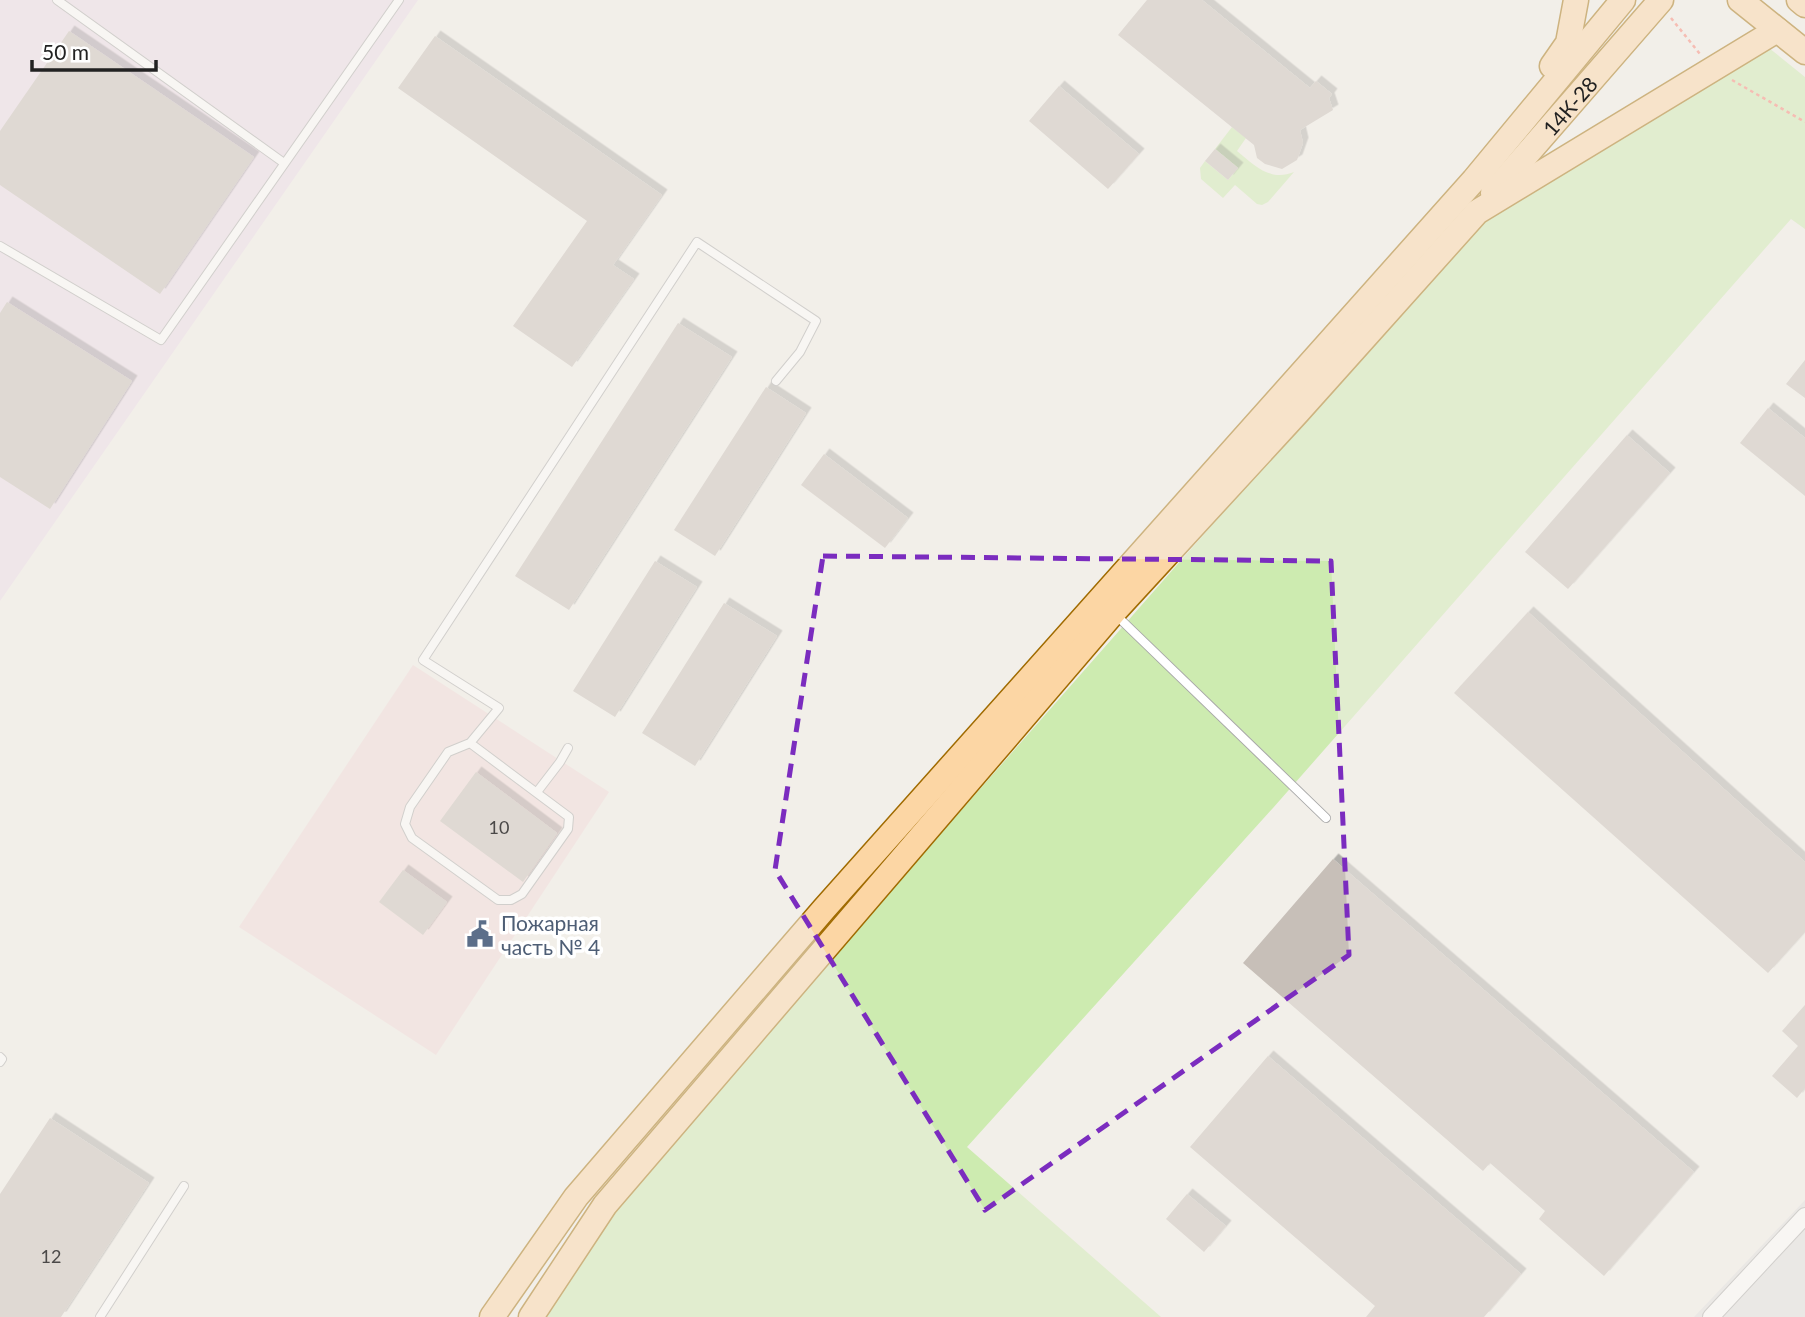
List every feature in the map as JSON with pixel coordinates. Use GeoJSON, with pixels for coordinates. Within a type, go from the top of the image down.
{"type":"FeatureCollection","features":[{"type":"Feature","properties":{"kind":"main road"},"geometry":{"type":"LineString","coordinates":[[1474,180],[1568,43],[1576,0]]}},
{"type":"Feature","properties":{"kind":"main road","name":"14К-28"},"geometry":{"type":"LineString","coordinates":[[492,1317],[576,1198],[806,930],[1474,180],[1623,0]]}},
{"type":"Feature","properties":{"kind":"main road"},"geometry":{"type":"LineString","coordinates":[[1740,0],[1805,52]]}},
{"type":"Feature","properties":{"kind":"main road"},"geometry":{"type":"LineString","coordinates":[[1799,0],[1805,5]]}},
{"type":"Feature","properties":{"kind":"main road","name":"14К-28"},"geometry":{"type":"LineString","coordinates":[[531,1317],[605,1205],[1114,612],[1477,212],[1660,1]]}},
{"type":"Feature","properties":{"kind":"main road"},"geometry":{"type":"LineString","coordinates":[[1477,212],[1777,30]]}},
{"type":"Feature","properties":{"kind":"street"},"geometry":{"type":"LineString","coordinates":[[1711,1317],[1805,1216]]}},
{"type":"Feature","properties":{"kind":"lane"},"geometry":{"type":"LineString","coordinates":[[57,0],[284,163]]}},
{"type":"Feature","properties":{"kind":"lane"},"geometry":{"type":"LineString","coordinates":[[0,246],[161,340],[399,0]]}},
{"type":"Feature","properties":{"kind":"lane"},"geometry":{"type":"LineString","coordinates":[[470,743],[569,817],[568,830],[522,894],[511,900],[498,900],[412,838],[405,824],[410,807],[448,752],[470,743],[499,708],[424,660],[697,242],[816,320],[800,352],[776,381]]}},
{"type":"Feature","properties":{"kind":"lane"},"geometry":{"type":"LineString","coordinates":[[1114,612],[1326,818]]}},
{"type":"Feature","properties":{"kind":"lane"},"geometry":{"type":"LineString","coordinates":[[537,792],[568,748]]}},
{"type":"Feature","properties":{"kind":"lane"},"geometry":{"type":"LineString","coordinates":[[100,1317],[184,1186]]}},
{"type":"Feature","properties":{"kind":"path"},"geometry":{"type":"LineString","coordinates":[[1660,1],[1713,69],[1805,122]]}},
{"type":"Feature","properties":{"kind":"highlighted area"},"geometry":{"type":"Polygon","coordinates":[[[823,556],[1331,561],[1349,955],[985,1210],[775,870],[823,556]]]}},
{"type":"Feature","properties":{"kind":"shaded area"},"geometry":{"type":"Polygon","coordinates":[[[0,0],[418,0],[0,601],[0,0]]]}},
{"type":"Feature","properties":{"kind":"shaded area"},"geometry":{"type":"Polygon","coordinates":[[[413,665],[609,792],[436,1055],[239,927],[413,665]]]}},
{"type":"Feature","properties":{"kind":"shaded area"},"geometry":{"type":"Polygon","coordinates":[[[1805,1200],[1805,1317],[1694,1317],[1805,1200]]]}},
{"type":"Feature","properties":{"kind":"green space"},"geometry":{"type":"Polygon","coordinates":[[[1769,48],[1805,77],[1805,229],[1791,219],[1273,808],[967,1147],[1161,1317],[543,1317],[623,1195],[1264,466],[1492,212],[1769,48]]]}},
{"type":"Feature","properties":{"kind":"green space"},"geometry":{"type":"Polygon","coordinates":[[[1232,127],[1246,138],[1237,151],[1256,166],[1277,175],[1294,172],[1268,202],[1262,205],[1257,204],[1235,185],[1223,198],[1201,179],[1200,168],[1205,161],[1228,180],[1238,168],[1215,149],[1232,127]]]}},
{"type":"Feature","properties":{"kind":"building"},"geometry":{"type":"Polygon","coordinates":[[[1147,0],[1202,0],[1310,88],[1316,81],[1332,94],[1329,98],[1333,110],[1300,130],[1303,143],[1297,160],[1282,169],[1265,164],[1257,158],[1254,145],[1118,35],[1147,0]]]}},
{"type":"Feature","properties":{"kind":"building"},"geometry":{"type":"Polygon","coordinates":[[[69,31],[254,157],[160,294],[0,185],[0,131],[69,31]]]}},
{"type":"Feature","properties":{"kind":"building"},"geometry":{"type":"Polygon","coordinates":[[[435,36],[662,195],[613,265],[634,279],[572,367],[513,326],[587,221],[398,88],[435,36]]]}},
{"type":"Feature","properties":{"kind":"building"},"geometry":{"type":"Polygon","coordinates":[[[1059,86],[1139,154],[1108,189],[1029,121],[1059,86]]]}},
{"type":"Feature","properties":{"kind":"building"},"geometry":{"type":"Polygon","coordinates":[[[1215,149],[1238,168],[1228,180],[1205,161],[1215,149]]]}},
{"type":"Feature","properties":{"kind":"building"},"geometry":{"type":"Polygon","coordinates":[[[7,302],[132,381],[50,509],[0,477],[0,313],[7,302]]]}},
{"type":"Feature","properties":{"kind":"building"},"geometry":{"type":"Polygon","coordinates":[[[678,323],[732,357],[569,610],[515,576],[678,323]]]}},
{"type":"Feature","properties":{"kind":"building"},"geometry":{"type":"Polygon","coordinates":[[[1805,360],[1805,398],[1786,384],[1805,360]]]}},
{"type":"Feature","properties":{"kind":"building"},"geometry":{"type":"Polygon","coordinates":[[[766,387],[806,413],[715,556],[674,530],[766,387]]]}},
{"type":"Feature","properties":{"kind":"building"},"geometry":{"type":"Polygon","coordinates":[[[1768,408],[1805,438],[1805,496],[1740,443],[1768,408]]]}},
{"type":"Feature","properties":{"kind":"building"},"geometry":{"type":"Polygon","coordinates":[[[1627,435],[1670,473],[1568,589],[1525,552],[1627,435]]]}},
{"type":"Feature","properties":{"kind":"building"},"geometry":{"type":"Polygon","coordinates":[[[824,454],[908,518],[885,548],[801,485],[824,454]]]}},
{"type":"Feature","properties":{"kind":"building"},"geometry":{"type":"Polygon","coordinates":[[[655,561],[697,587],[615,717],[573,691],[655,561]]]}},
{"type":"Feature","properties":{"kind":"building"},"geometry":{"type":"Polygon","coordinates":[[[724,603],[777,636],[695,766],[642,733],[724,603]]]}},
{"type":"Feature","properties":{"kind":"building"},"geometry":{"type":"Polygon","coordinates":[[[1528,612],[1805,862],[1805,932],[1768,973],[1454,693],[1528,612]]]}},
{"type":"Feature","properties":{"kind":"building"},"geometry":{"type":"Polygon","coordinates":[[[476,772],[557,833],[523,882],[440,821],[476,772]]]}},
{"type":"Feature","properties":{"kind":"building"},"geometry":{"type":"Polygon","coordinates":[[[1333,859],[1694,1172],[1604,1276],[1539,1219],[1545,1211],[1490,1163],[1483,1171],[1243,963],[1333,859]]]}},
{"type":"Feature","properties":{"kind":"building"},"geometry":{"type":"Polygon","coordinates":[[[403,870],[447,902],[423,935],[379,902],[403,870]]]}},
{"type":"Feature","properties":{"kind":"building"},"geometry":{"type":"Polygon","coordinates":[[[1805,1005],[1805,1088],[1797,1098],[1772,1076],[1798,1046],[1782,1031],[1805,1005]]]}},
{"type":"Feature","properties":{"kind":"building"},"geometry":{"type":"Polygon","coordinates":[[[1268,1056],[1521,1274],[1484,1317],[1366,1317],[1375,1306],[1190,1147],[1268,1056]]]}},
{"type":"Feature","properties":{"kind":"building"},"geometry":{"type":"Polygon","coordinates":[[[50,1118],[149,1183],[61,1317],[0,1317],[0,1194],[50,1118]]]}},
{"type":"Feature","properties":{"kind":"building"},"geometry":{"type":"Polygon","coordinates":[[[1187,1194],[1226,1226],[1204,1252],[1166,1219],[1187,1194]]]}},
{"type":"Feature","properties":{"kind":"place","name":"Пожарная часть № 4"},"geometry":{"type":"Point","coordinates":[480,934]}}]}
